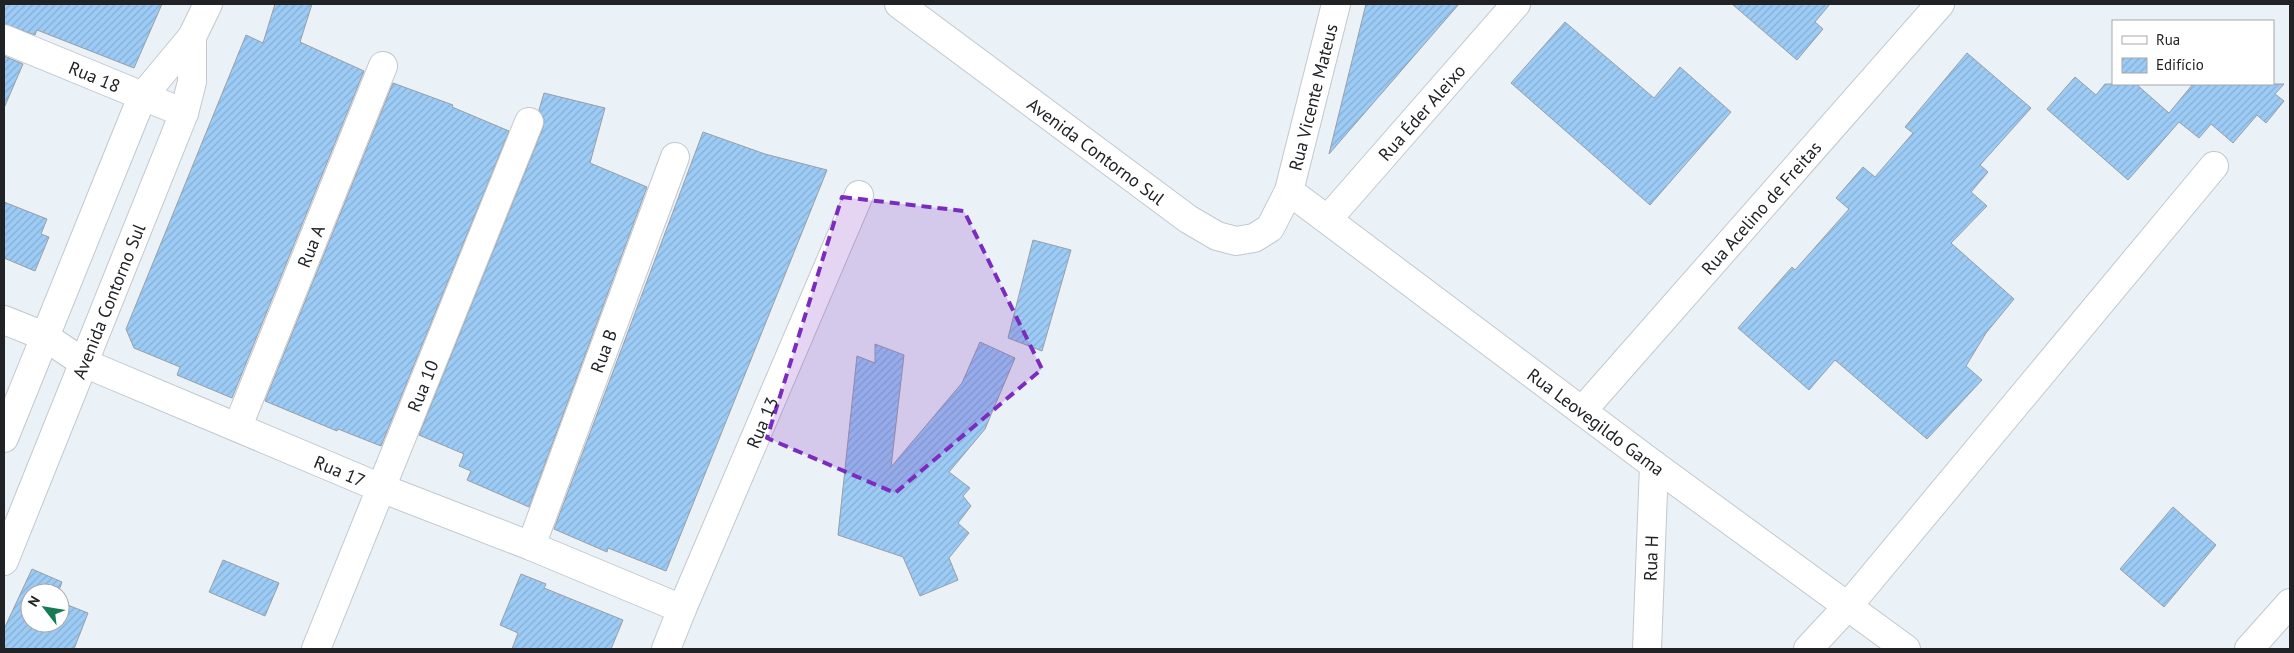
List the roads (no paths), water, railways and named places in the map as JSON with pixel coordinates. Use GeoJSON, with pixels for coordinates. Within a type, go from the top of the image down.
{"type":"FeatureCollection","features":[{"type":"Feature","properties":{"kind":"street","name":"Avenida Contorno Sul"},"geometry":{"type":"LineString","coordinates":[[4,438],[142,97],[192,36],[208,4]]}},
{"type":"Feature","properties":{"kind":"street","name":"Avenida Contorno Sul"},"geometry":{"type":"LineString","coordinates":[[899,4],[1188,219],[1217,236],[1236,241],[1254,238],[1270,228],[1289,191]]}},
{"type":"Feature","properties":{"kind":"street","name":"Rua Vicente Mateus"},"geometry":{"type":"LineString","coordinates":[[1289,191],[1336,4]]}},
{"type":"Feature","properties":{"kind":"street","name":"Rua Éder Aleixo"},"geometry":{"type":"LineString","coordinates":[[1328,219],[1516,4]]}},
{"type":"Feature","properties":{"kind":"street","name":"Rua Acelino de Freitas"},"geometry":{"type":"LineString","coordinates":[[1582,410],[1940,4]]}},
{"type":"Feature","properties":{"kind":"street","name":"Avenida Contorno Sul"},"geometry":{"type":"LineString","coordinates":[[4,561],[184,113],[192,82],[192,36]]}},
{"type":"Feature","properties":{"kind":"street","name":"Rua 18"},"geometry":{"type":"LineString","coordinates":[[4,39],[184,113]]}},
{"type":"Feature","properties":{"kind":"street","name":"Rua A"},"geometry":{"type":"LineString","coordinates":[[238,426],[383,66]]}},
{"type":"Feature","properties":{"kind":"street","name":"Rua 10"},"geometry":{"type":"LineString","coordinates":[[316,649],[529,122]]}},
{"type":"Feature","properties":{"kind":"street","name":"Rua B"},"geometry":{"type":"LineString","coordinates":[[531,546],[675,157]]}},
{"type":"Feature","properties":{"kind":"street"},"geometry":{"type":"LineString","coordinates":[[1808,649],[1848,606],[2214,166]]}},
{"type":"Feature","properties":{"kind":"street","name":"Rua Leovegildo Gama"},"geometry":{"type":"LineString","coordinates":[[1289,191],[1654,465],[1906,649]]}},
{"type":"Feature","properties":{"kind":"street","name":"Rua 13"},"geometry":{"type":"LineString","coordinates":[[666,649],[859,195]]}},
{"type":"Feature","properties":{"kind":"street","name":"Rua 17"},"geometry":{"type":"LineString","coordinates":[[4,320],[44,336],[84,363],[238,426],[381,488],[531,546],[682,609]]}},
{"type":"Feature","properties":{"kind":"street","name":"Rua H"},"geometry":{"type":"LineString","coordinates":[[1647,649],[1654,465]]}},
{"type":"Feature","properties":{"kind":"street"},"geometry":{"type":"LineString","coordinates":[[2249,649],[2290,603]]}}]}
